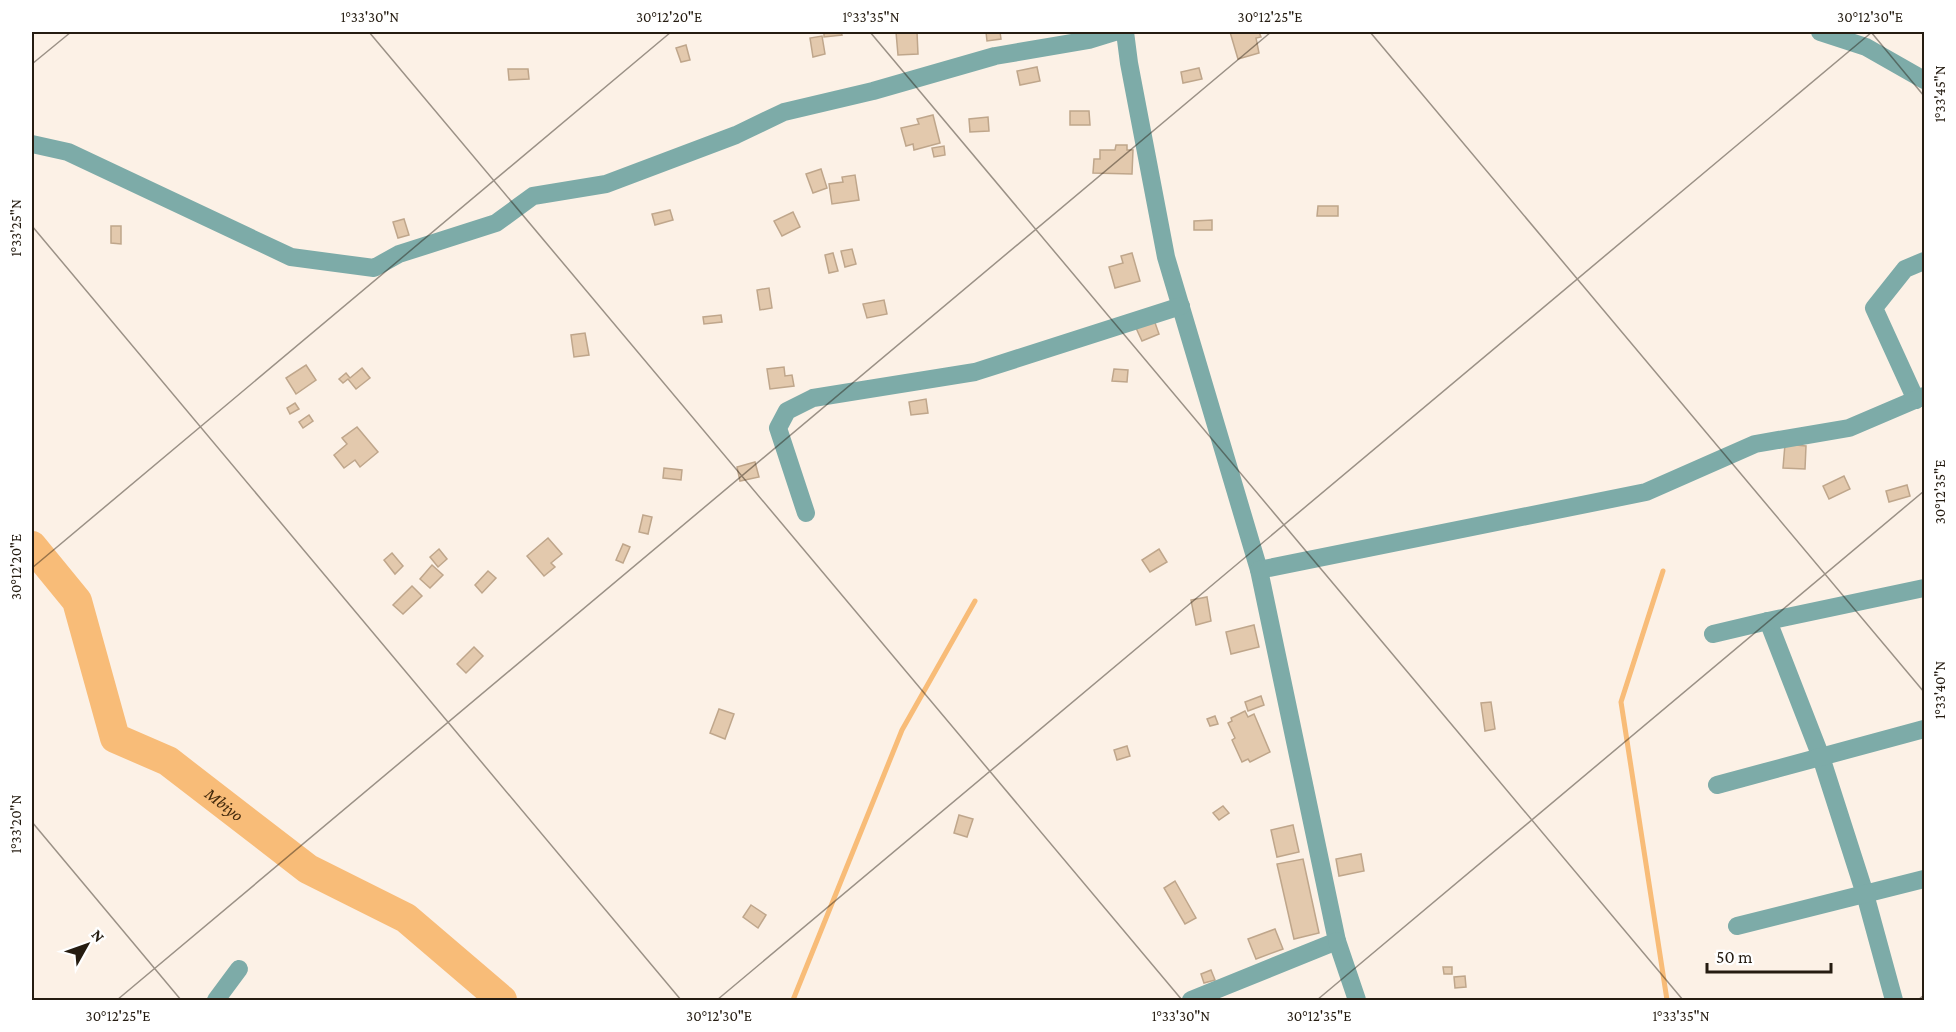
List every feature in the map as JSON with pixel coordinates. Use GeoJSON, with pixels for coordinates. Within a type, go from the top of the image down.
{"type":"FeatureCollection","features":[{"type":"Feature","properties":{"kind":"street"},"geometry":{"type":"LineString","coordinates":[[32,144],[68,152],[291,257],[374,268],[399,254],[496,223],[533,196],[606,184],[736,135],[784,112],[873,92],[995,56],[1089,40],[1115,32]]}},
{"type":"Feature","properties":{"kind":"street"},"geometry":{"type":"LineString","coordinates":[[1125,32],[1166,256],[1260,570],[1338,941],[1357,1000]]}},
{"type":"Feature","properties":{"kind":"street"},"geometry":{"type":"LineString","coordinates":[[1820,32],[1866,47],[1924,80]]}},
{"type":"Feature","properties":{"kind":"street"},"geometry":{"type":"LineString","coordinates":[[1260,570],[1646,492],[1755,444],[1849,428],[1920,398],[1874,308],[1905,269],[1924,261]]}},
{"type":"Feature","properties":{"kind":"street"},"geometry":{"type":"LineString","coordinates":[[806,513],[778,428],[787,411],[813,398],[975,372],[1181,306]]}},
{"type":"Feature","properties":{"kind":"street"},"geometry":{"type":"LineString","coordinates":[[1713,634],[1924,588]]}},
{"type":"Feature","properties":{"kind":"street"},"geometry":{"type":"LineString","coordinates":[[1768,621],[1821,757],[1865,894],[1894,1000]]}},
{"type":"Feature","properties":{"kind":"street"},"geometry":{"type":"LineString","coordinates":[[1717,785],[1924,729]]}},
{"type":"Feature","properties":{"kind":"street"},"geometry":{"type":"LineString","coordinates":[[1737,926],[1924,879]]}},
{"type":"Feature","properties":{"kind":"street"},"geometry":{"type":"LineString","coordinates":[[1191,1000],[1338,941]]}},
{"type":"Feature","properties":{"kind":"street"},"geometry":{"type":"LineString","coordinates":[[216,1000],[239,969]]}},
{"type":"Feature","properties":{"kind":"building"},"geometry":{"type":"Polygon","coordinates":[[[824,32],[841,32],[842,35],[824,37],[824,32]]]}},
{"type":"Feature","properties":{"kind":"building"},"geometry":{"type":"Polygon","coordinates":[[[896,32],[917,32],[918,54],[898,55],[896,32]]]}},
{"type":"Feature","properties":{"kind":"building"},"geometry":{"type":"Polygon","coordinates":[[[986,32],[1000,32],[1001,39],[987,41],[986,32]]]}},
{"type":"Feature","properties":{"kind":"building"},"geometry":{"type":"Polygon","coordinates":[[[1230,32],[1259,32],[1261,37],[1256,38],[1259,53],[1238,59],[1230,32]]]}},
{"type":"Feature","properties":{"kind":"building"},"geometry":{"type":"Polygon","coordinates":[[[822,36],[825,54],[813,57],[810,38],[822,36]]]}},
{"type":"Feature","properties":{"kind":"building"},"geometry":{"type":"Polygon","coordinates":[[[686,45],[690,60],[681,62],[676,48],[686,45]]]}},
{"type":"Feature","properties":{"kind":"building"},"geometry":{"type":"Polygon","coordinates":[[[1037,67],[1040,81],[1020,85],[1017,71],[1037,67]]]}},
{"type":"Feature","properties":{"kind":"building"},"geometry":{"type":"Polygon","coordinates":[[[1199,68],[1202,79],[1183,83],[1181,72],[1199,68]]]}},
{"type":"Feature","properties":{"kind":"building"},"geometry":{"type":"Polygon","coordinates":[[[508,69],[528,69],[529,79],[509,80],[508,69]]]}},
{"type":"Feature","properties":{"kind":"building"},"geometry":{"type":"Polygon","coordinates":[[[1070,111],[1089,111],[1090,125],[1070,125],[1070,111]]]}},
{"type":"Feature","properties":{"kind":"building"},"geometry":{"type":"Polygon","coordinates":[[[933,115],[940,143],[914,150],[913,144],[906,146],[901,128],[919,124],[917,119],[933,115]]]}},
{"type":"Feature","properties":{"kind":"building"},"geometry":{"type":"Polygon","coordinates":[[[988,117],[989,131],[970,132],[969,119],[988,117]]]}},
{"type":"Feature","properties":{"kind":"building"},"geometry":{"type":"Polygon","coordinates":[[[1116,145],[1127,145],[1127,150],[1133,150],[1132,174],[1093,173],[1094,159],[1100,159],[1100,150],[1115,150],[1116,145]]]}},
{"type":"Feature","properties":{"kind":"building"},"geometry":{"type":"Polygon","coordinates":[[[944,146],[945,155],[934,157],[932,148],[944,146]]]}},
{"type":"Feature","properties":{"kind":"building"},"geometry":{"type":"Polygon","coordinates":[[[821,169],[827,188],[813,193],[806,174],[821,169]]]}},
{"type":"Feature","properties":{"kind":"building"},"geometry":{"type":"Polygon","coordinates":[[[855,175],[859,200],[832,204],[829,184],[843,182],[842,177],[855,175]]]}},
{"type":"Feature","properties":{"kind":"building"},"geometry":{"type":"Polygon","coordinates":[[[1318,206],[1338,206],[1338,216],[1317,216],[1318,206]]]}},
{"type":"Feature","properties":{"kind":"building"},"geometry":{"type":"Polygon","coordinates":[[[670,210],[673,220],[655,225],[652,214],[670,210]]]}},
{"type":"Feature","properties":{"kind":"building"},"geometry":{"type":"Polygon","coordinates":[[[793,212],[800,227],[782,236],[774,221],[793,212]]]}},
{"type":"Feature","properties":{"kind":"building"},"geometry":{"type":"Polygon","coordinates":[[[404,219],[409,235],[398,238],[393,222],[404,219]]]}},
{"type":"Feature","properties":{"kind":"building"},"geometry":{"type":"Polygon","coordinates":[[[1212,220],[1212,230],[1194,230],[1194,221],[1212,220]]]}},
{"type":"Feature","properties":{"kind":"building"},"geometry":{"type":"Polygon","coordinates":[[[111,226],[121,226],[121,244],[111,243],[111,226]]]}},
{"type":"Feature","properties":{"kind":"building"},"geometry":{"type":"Polygon","coordinates":[[[852,249],[856,264],[845,267],[841,251],[852,249]]]}},
{"type":"Feature","properties":{"kind":"building"},"geometry":{"type":"Polygon","coordinates":[[[833,253],[838,271],[829,273],[825,255],[833,253]]]}},
{"type":"Feature","properties":{"kind":"building"},"geometry":{"type":"Polygon","coordinates":[[[1132,253],[1140,281],[1115,288],[1109,267],[1123,263],[1121,256],[1132,253]]]}},
{"type":"Feature","properties":{"kind":"building"},"geometry":{"type":"Polygon","coordinates":[[[769,288],[772,308],[760,310],[757,290],[769,288]]]}},
{"type":"Feature","properties":{"kind":"building"},"geometry":{"type":"Polygon","coordinates":[[[884,300],[887,314],[867,318],[863,304],[884,300]]]}},
{"type":"Feature","properties":{"kind":"building"},"geometry":{"type":"Polygon","coordinates":[[[721,315],[722,322],[704,324],[703,317],[721,315]]]}},
{"type":"Feature","properties":{"kind":"building"},"geometry":{"type":"Polygon","coordinates":[[[1154,320],[1159,334],[1142,341],[1136,328],[1154,320]]]}},
{"type":"Feature","properties":{"kind":"building"},"geometry":{"type":"Polygon","coordinates":[[[585,333],[589,355],[574,357],[571,335],[585,333]]]}},
{"type":"Feature","properties":{"kind":"building"},"geometry":{"type":"Polygon","coordinates":[[[306,365],[316,380],[296,394],[286,378],[306,365]]]}},
{"type":"Feature","properties":{"kind":"building"},"geometry":{"type":"Polygon","coordinates":[[[784,367],[785,376],[792,375],[794,386],[770,389],[767,369],[784,367]]]}},
{"type":"Feature","properties":{"kind":"building"},"geometry":{"type":"Polygon","coordinates":[[[362,368],[370,378],[356,389],[348,379],[343,383],[339,379],[346,373],[350,378],[362,368]]]}},
{"type":"Feature","properties":{"kind":"building"},"geometry":{"type":"Polygon","coordinates":[[[1114,369],[1128,370],[1127,382],[1112,381],[1114,369]]]}},
{"type":"Feature","properties":{"kind":"building"},"geometry":{"type":"Polygon","coordinates":[[[926,399],[928,413],[911,415],[909,402],[926,399]]]}},
{"type":"Feature","properties":{"kind":"building"},"geometry":{"type":"Polygon","coordinates":[[[295,403],[299,409],[290,414],[287,408],[295,403]]]}},
{"type":"Feature","properties":{"kind":"building"},"geometry":{"type":"Polygon","coordinates":[[[309,415],[313,421],[303,428],[299,422],[309,415]]]}},
{"type":"Feature","properties":{"kind":"building"},"geometry":{"type":"Polygon","coordinates":[[[357,427],[378,452],[360,467],[355,460],[344,468],[334,455],[347,444],[342,438],[357,427]]]}},
{"type":"Feature","properties":{"kind":"building"},"geometry":{"type":"Polygon","coordinates":[[[1785,444],[1806,446],[1805,469],[1783,468],[1785,444]]]}},
{"type":"Feature","properties":{"kind":"building"},"geometry":{"type":"Polygon","coordinates":[[[755,462],[759,477],[740,481],[737,467],[755,462]]]}},
{"type":"Feature","properties":{"kind":"building"},"geometry":{"type":"Polygon","coordinates":[[[664,468],[682,470],[681,480],[663,478],[664,468]]]}},
{"type":"Feature","properties":{"kind":"building"},"geometry":{"type":"Polygon","coordinates":[[[1844,476],[1850,489],[1829,499],[1823,486],[1844,476]]]}},
{"type":"Feature","properties":{"kind":"building"},"geometry":{"type":"Polygon","coordinates":[[[1907,485],[1910,496],[1889,502],[1886,491],[1907,485]]]}},
{"type":"Feature","properties":{"kind":"building"},"geometry":{"type":"Polygon","coordinates":[[[643,515],[652,517],[648,534],[639,532],[643,515]]]}},
{"type":"Feature","properties":{"kind":"building"},"geometry":{"type":"Polygon","coordinates":[[[548,538],[562,554],[551,563],[555,567],[544,576],[527,556],[548,538]]]}},
{"type":"Feature","properties":{"kind":"building"},"geometry":{"type":"Polygon","coordinates":[[[623,544],[630,547],[623,563],[616,560],[623,544]]]}},
{"type":"Feature","properties":{"kind":"building"},"geometry":{"type":"Polygon","coordinates":[[[439,549],[447,559],[438,567],[430,557],[439,549]]]}},
{"type":"Feature","properties":{"kind":"building"},"geometry":{"type":"Polygon","coordinates":[[[1159,549],[1167,562],[1150,572],[1142,560],[1159,549]]]}},
{"type":"Feature","properties":{"kind":"building"},"geometry":{"type":"Polygon","coordinates":[[[392,553],[403,566],[395,574],[384,560],[392,553]]]}},
{"type":"Feature","properties":{"kind":"building"},"geometry":{"type":"Polygon","coordinates":[[[432,565],[443,575],[430,588],[420,579],[432,565]]]}},
{"type":"Feature","properties":{"kind":"building"},"geometry":{"type":"Polygon","coordinates":[[[488,571],[496,578],[482,593],[475,585],[488,571]]]}},
{"type":"Feature","properties":{"kind":"building"},"geometry":{"type":"Polygon","coordinates":[[[412,586],[422,596],[403,614],[393,605],[412,586]]]}},
{"type":"Feature","properties":{"kind":"building"},"geometry":{"type":"Polygon","coordinates":[[[1207,597],[1211,621],[1196,625],[1191,600],[1207,597]]]}},
{"type":"Feature","properties":{"kind":"building"},"geometry":{"type":"Polygon","coordinates":[[[1254,625],[1259,647],[1231,654],[1226,632],[1254,625]]]}},
{"type":"Feature","properties":{"kind":"building"},"geometry":{"type":"Polygon","coordinates":[[[474,647],[483,656],[466,673],[457,664],[474,647]]]}},
{"type":"Feature","properties":{"kind":"building"},"geometry":{"type":"Polygon","coordinates":[[[1261,696],[1264,705],[1248,711],[1245,702],[1261,696]]]}},
{"type":"Feature","properties":{"kind":"building"},"geometry":{"type":"Polygon","coordinates":[[[1491,702],[1495,729],[1485,731],[1481,703],[1491,702]]]}},
{"type":"Feature","properties":{"kind":"building"},"geometry":{"type":"Polygon","coordinates":[[[719,709],[734,714],[725,739],[710,733],[719,709]]]}},
{"type":"Feature","properties":{"kind":"building"},"geometry":{"type":"Polygon","coordinates":[[[1245,711],[1248,717],[1254,714],[1270,752],[1250,762],[1248,759],[1242,762],[1232,740],[1235,738],[1228,723],[1232,721],[1231,718],[1245,711]]]}},
{"type":"Feature","properties":{"kind":"building"},"geometry":{"type":"Polygon","coordinates":[[[1215,716],[1218,724],[1210,726],[1207,719],[1215,716]]]}},
{"type":"Feature","properties":{"kind":"building"},"geometry":{"type":"Polygon","coordinates":[[[1127,746],[1130,756],[1117,760],[1114,750],[1127,746]]]}},
{"type":"Feature","properties":{"kind":"building"},"geometry":{"type":"Polygon","coordinates":[[[1223,806],[1229,813],[1219,820],[1213,813],[1223,806]]]}},
{"type":"Feature","properties":{"kind":"building"},"geometry":{"type":"Polygon","coordinates":[[[959,815],[973,819],[967,837],[954,833],[959,815]]]}},
{"type":"Feature","properties":{"kind":"building"},"geometry":{"type":"Polygon","coordinates":[[[1293,825],[1299,852],[1277,857],[1271,830],[1293,825]]]}},
{"type":"Feature","properties":{"kind":"building"},"geometry":{"type":"Polygon","coordinates":[[[1361,854],[1364,871],[1339,876],[1336,859],[1361,854]]]}},
{"type":"Feature","properties":{"kind":"building"},"geometry":{"type":"Polygon","coordinates":[[[1303,859],[1319,933],[1294,939],[1277,864],[1303,859]]]}},
{"type":"Feature","properties":{"kind":"building"},"geometry":{"type":"Polygon","coordinates":[[[1175,881],[1196,918],[1185,924],[1164,888],[1175,881]]]}},
{"type":"Feature","properties":{"kind":"building"},"geometry":{"type":"Polygon","coordinates":[[[751,905],[766,915],[758,928],[743,917],[751,905]]]}},
{"type":"Feature","properties":{"kind":"building"},"geometry":{"type":"Polygon","coordinates":[[[1275,929],[1283,949],[1256,959],[1248,939],[1275,929]]]}},
{"type":"Feature","properties":{"kind":"building"},"geometry":{"type":"Polygon","coordinates":[[[1443,967],[1452,967],[1452,974],[1444,974],[1443,967]]]}},
{"type":"Feature","properties":{"kind":"building"},"geometry":{"type":"Polygon","coordinates":[[[1211,970],[1215,980],[1204,983],[1201,974],[1211,970]]]}},
{"type":"Feature","properties":{"kind":"building"},"geometry":{"type":"Polygon","coordinates":[[[1465,976],[1466,987],[1455,988],[1454,977],[1465,976]]]}},
{"type":"Feature","properties":{"kind":"waterway","name":"Mbiyo"},"geometry":{"type":"LineString","coordinates":[[32,546],[77,601],[115,738],[168,761],[308,869],[406,918],[502,1000]]}},
{"type":"Feature","properties":{"kind":"waterway"},"geometry":{"type":"LineString","coordinates":[[1663,571],[1621,702],[1667,1000]]}},
{"type":"Feature","properties":{"kind":"waterway"},"geometry":{"type":"LineString","coordinates":[[793,1000],[902,730],[975,601]]}}]}
